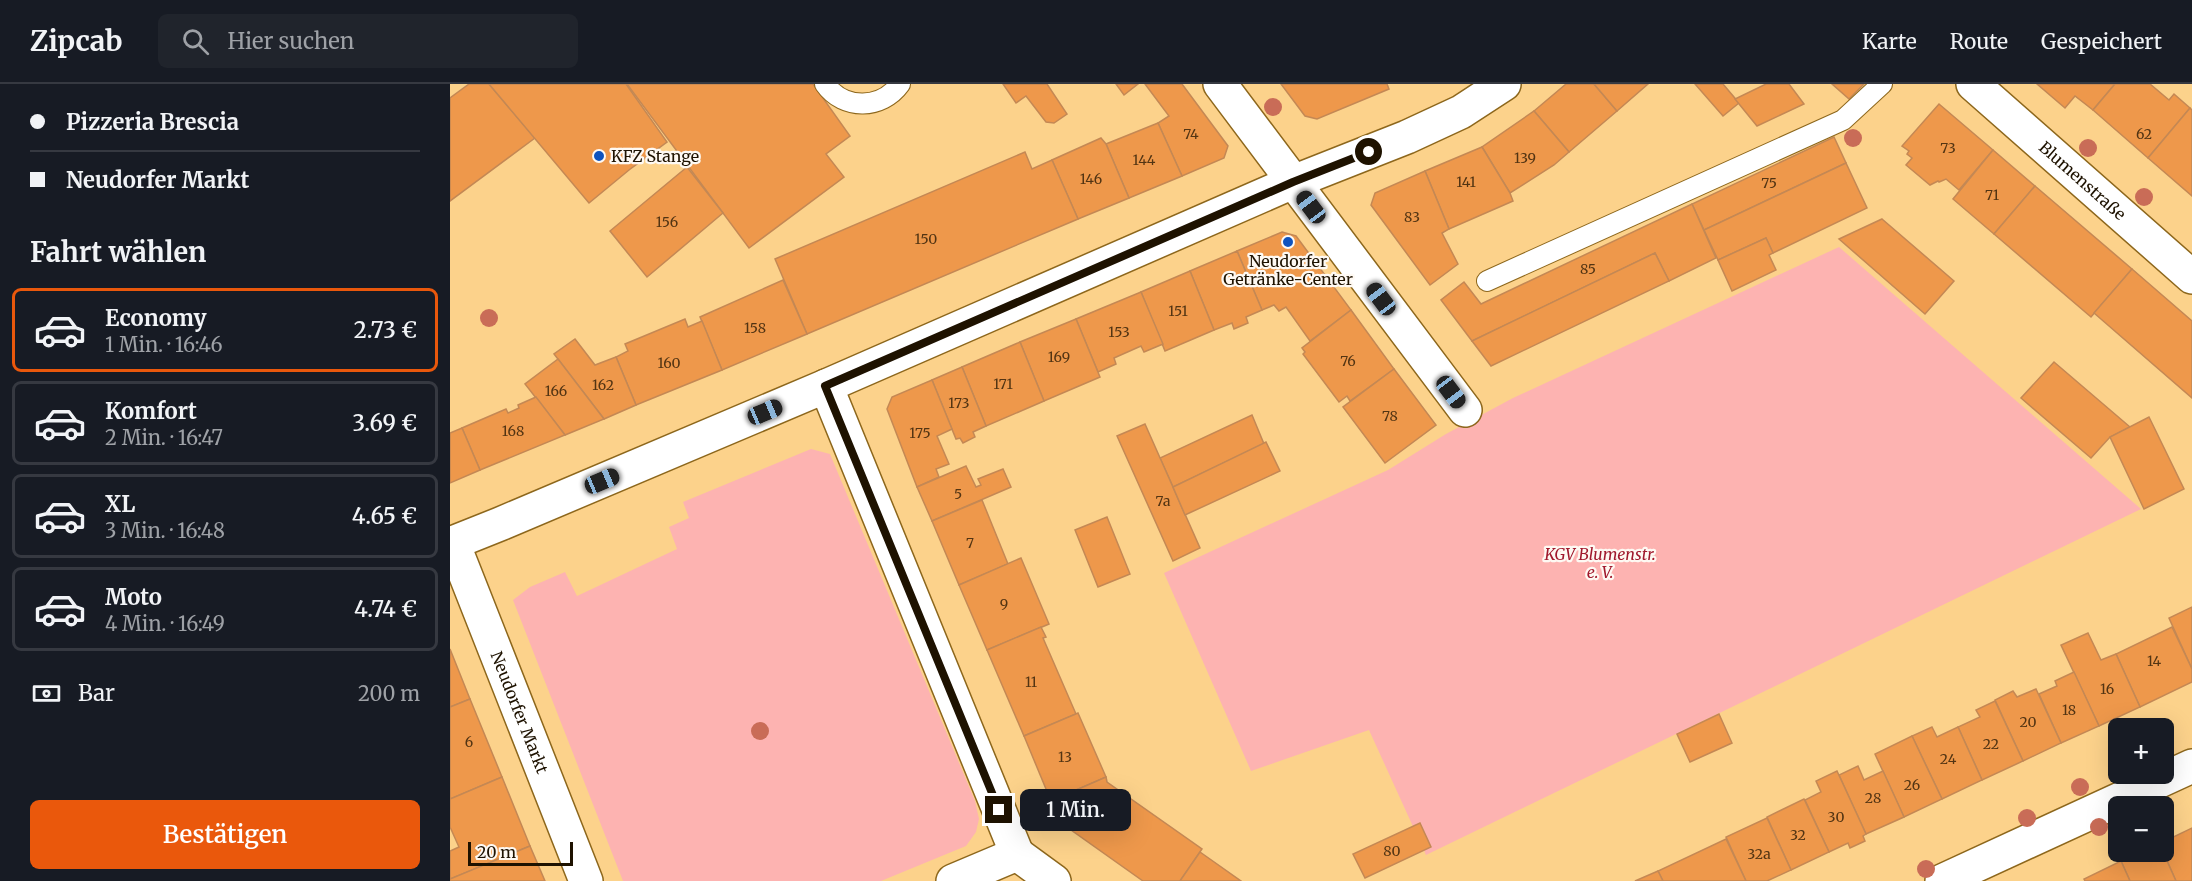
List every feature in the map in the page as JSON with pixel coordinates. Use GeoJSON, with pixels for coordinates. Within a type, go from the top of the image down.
{"type":"FeatureCollection","features":[{"type":"Feature","properties":{"kind":"street"},"geometry":{"type":"LineString","coordinates":[[1220,84],[1465,410]]}},
{"type":"Feature","properties":{"kind":"street"},"geometry":{"type":"LineString","coordinates":[[451,543],[825,386],[1293,182],[1407,137],[1461,112],[1504,84]]}},
{"type":"Feature","properties":{"kind":"street","name":"Blumenstraße"},"geometry":{"type":"LineString","coordinates":[[1973,84],[2192,277]]}},
{"type":"Feature","properties":{"kind":"street"},"geometry":{"type":"LineString","coordinates":[[825,386],[1017,854],[1054,881]]}},
{"type":"Feature","properties":{"kind":"street","name":"Neudorfer Markt"},"geometry":{"type":"LineString","coordinates":[[451,543],[586,881]]}},
{"type":"Feature","properties":{"kind":"street"},"geometry":{"type":"LineString","coordinates":[[1942,881],[2192,766]]}},
{"type":"Feature","properties":{"kind":"street"},"geometry":{"type":"LineString","coordinates":[[953,881],[1017,854]]}},
{"type":"Feature","properties":{"kind":"lane"},"geometry":{"type":"LineString","coordinates":[[825,84],[829,90],[849,101],[870,105],[886,99],[900,84]]}},
{"type":"Feature","properties":{"kind":"lane"},"geometry":{"type":"LineString","coordinates":[[1487,281],[1843,120],[1882,84]]}},
{"type":"Feature","properties":{"kind":"green space","name":"KGV Blumenstr. e. V."},"geometry":{"type":"Polygon","coordinates":[[[1839,247],[2141,509],[1426,855],[1369,730],[1251,771],[1164,573],[1388,470],[1446,434],[1513,398],[1839,247]]]}},
{"type":"Feature","properties":{"kind":"green space"},"geometry":{"type":"Polygon","coordinates":[[[811,449],[830,454],[975,801],[979,819],[976,832],[966,846],[881,881],[623,881],[513,600],[530,587],[565,572],[577,596],[677,549],[669,527],[689,518],[683,502],[811,449]]]}},
{"type":"Feature","properties":{"kind":"building"},"geometry":{"type":"Polygon","coordinates":[[[469,84],[489,84],[535,138],[450,201],[450,98],[469,84]]]}},
{"type":"Feature","properties":{"kind":"building","name":"KFZ Stange"},"geometry":{"type":"Polygon","coordinates":[[[489,84],[626,84],[667,142],[589,203],[489,84]]]}},
{"type":"Feature","properties":{"kind":"building"},"geometry":{"type":"Polygon","coordinates":[[[627,84],[813,84],[850,136],[826,154],[844,177],[749,248],[627,84]]]}},
{"type":"Feature","properties":{"kind":"building"},"geometry":{"type":"Polygon","coordinates":[[[1003,84],[1047,84],[1067,114],[1054,123],[1046,122],[1026,96],[1016,103],[1003,84]]]}},
{"type":"Feature","properties":{"kind":"building"},"geometry":{"type":"Polygon","coordinates":[[[1116,84],[1138,84],[1124,95],[1116,84]]]}},
{"type":"Feature","properties":{"kind":"building"},"geometry":{"type":"Polygon","coordinates":[[[1145,84],[1182,84],[1228,146],[1224,158],[1182,176],[1158,123],[1169,116],[1145,84]]]}},
{"type":"Feature","properties":{"kind":"building"},"geometry":{"type":"Polygon","coordinates":[[[1281,84],[1387,84],[1389,89],[1317,119],[1305,116],[1281,84]]]}},
{"type":"Feature","properties":{"kind":"building"},"geometry":{"type":"Polygon","coordinates":[[[1566,84],[1594,84],[1617,111],[1569,152],[1534,111],[1566,84]]]}},
{"type":"Feature","properties":{"kind":"building"},"geometry":{"type":"Polygon","coordinates":[[[1594,84],[1648,84],[1617,111],[1594,84]]]}},
{"type":"Feature","properties":{"kind":"building"},"geometry":{"type":"Polygon","coordinates":[[[1695,84],[1723,84],[1739,103],[1723,116],[1695,84]]]}},
{"type":"Feature","properties":{"kind":"building"},"geometry":{"type":"Polygon","coordinates":[[[1766,84],[1789,84],[1804,104],[1757,126],[1735,99],[1766,84]]]}},
{"type":"Feature","properties":{"kind":"building"},"geometry":{"type":"Polygon","coordinates":[[[1832,84],[1864,84],[1849,99],[1832,84]]]}},
{"type":"Feature","properties":{"kind":"building"},"geometry":{"type":"Polygon","coordinates":[[[2037,84],[2115,84],[2093,110],[2075,96],[2065,108],[2037,84]]]}},
{"type":"Feature","properties":{"kind":"building"},"geometry":{"type":"Polygon","coordinates":[[[2115,84],[2150,84],[2169,100],[2174,94],[2190,108],[2148,158],[2093,110],[2115,84]]]}},
{"type":"Feature","properties":{"kind":"building"},"geometry":{"type":"Polygon","coordinates":[[[1939,104],[1993,150],[1959,190],[1946,179],[1930,185],[1906,165],[1912,158],[1907,154],[1909,151],[1902,146],[1939,104]]]}},
{"type":"Feature","properties":{"kind":"building"},"geometry":{"type":"Polygon","coordinates":[[[2190,108],[2192,110],[2192,196],[2148,158],[2190,108]]]}},
{"type":"Feature","properties":{"kind":"building"},"geometry":{"type":"Polygon","coordinates":[[[1534,111],[1569,152],[1554,165],[1510,193],[1482,147],[1534,111]]]}},
{"type":"Feature","properties":{"kind":"building"},"geometry":{"type":"Polygon","coordinates":[[[1158,123],[1182,176],[1129,198],[1106,144],[1158,123]]]}},
{"type":"Feature","properties":{"kind":"building"},"geometry":{"type":"Polygon","coordinates":[[[1834,137],[1846,163],[1704,230],[1692,204],[1834,137]]]}},
{"type":"Feature","properties":{"kind":"building"},"geometry":{"type":"Polygon","coordinates":[[[1101,138],[1106,144],[1129,198],[1078,219],[1052,160],[1101,138]]]}},
{"type":"Feature","properties":{"kind":"building"},"geometry":{"type":"Polygon","coordinates":[[[1482,147],[1513,201],[1449,229],[1425,171],[1482,147]]]}},
{"type":"Feature","properties":{"kind":"building"},"geometry":{"type":"Polygon","coordinates":[[[1993,150],[2035,186],[1994,234],[1953,199],[1993,150]]]}},
{"type":"Feature","properties":{"kind":"building"},"geometry":{"type":"Polygon","coordinates":[[[1025,152],[1032,169],[1052,160],[1078,219],[807,334],[775,259],[1025,152]]]}},
{"type":"Feature","properties":{"kind":"building"},"geometry":{"type":"Polygon","coordinates":[[[1846,163],[1867,208],[1773,253],[1766,238],[1718,260],[1704,230],[1846,163]]]}},
{"type":"Feature","properties":{"kind":"building"},"geometry":{"type":"Polygon","coordinates":[[[687,167],[723,213],[647,277],[610,231],[687,167]]]}},
{"type":"Feature","properties":{"kind":"building"},"geometry":{"type":"Polygon","coordinates":[[[1425,171],[1449,229],[1442,233],[1458,264],[1430,285],[1371,205],[1375,193],[1425,171]]]}},
{"type":"Feature","properties":{"kind":"building"},"geometry":{"type":"Polygon","coordinates":[[[2035,186],[2132,269],[2091,317],[1994,234],[2035,186]]]}},
{"type":"Feature","properties":{"kind":"building"},"geometry":{"type":"Polygon","coordinates":[[[1692,204],[1716,258],[1669,281],[1655,253],[1472,341],[1441,300],[1464,282],[1481,304],[1692,204]]]}},
{"type":"Feature","properties":{"kind":"building"},"geometry":{"type":"Polygon","coordinates":[[[1882,219],[1954,281],[1925,314],[1839,239],[1882,219]]]}},
{"type":"Feature","properties":{"kind":"building"},"geometry":{"type":"Polygon","coordinates":[[[1282,232],[1296,236],[1351,310],[1310,341],[1286,307],[1279,311],[1274,305],[1262,310],[1237,251],[1282,232]]]}},
{"type":"Feature","properties":{"kind":"building"},"geometry":{"type":"Polygon","coordinates":[[[1766,238],[1773,253],[1769,255],[1776,270],[1732,291],[1718,260],[1766,238]]]}},
{"type":"Feature","properties":{"kind":"building"},"geometry":{"type":"Polygon","coordinates":[[[1237,251],[1262,310],[1246,317],[1248,323],[1234,329],[1232,323],[1214,330],[1190,271],[1237,251]]]}},
{"type":"Feature","properties":{"kind":"building"},"geometry":{"type":"Polygon","coordinates":[[[1655,253],[1669,281],[1491,366],[1472,341],[1655,253]]]}},
{"type":"Feature","properties":{"kind":"building"},"geometry":{"type":"Polygon","coordinates":[[[2132,269],[2192,321],[2192,398],[2094,313],[2132,269]]]}},
{"type":"Feature","properties":{"kind":"building"},"geometry":{"type":"Polygon","coordinates":[[[1190,271],[1214,330],[1165,351],[1141,292],[1190,271]]]}},
{"type":"Feature","properties":{"kind":"building"},"geometry":{"type":"Polygon","coordinates":[[[783,280],[807,334],[722,370],[700,317],[783,280]]]}},
{"type":"Feature","properties":{"kind":"building"},"geometry":{"type":"Polygon","coordinates":[[[1141,292],[1163,344],[1144,352],[1141,346],[1114,358],[1116,364],[1098,372],[1076,319],[1141,292]]]}},
{"type":"Feature","properties":{"kind":"building"},"geometry":{"type":"Polygon","coordinates":[[[1351,310],[1394,369],[1350,401],[1347,396],[1339,402],[1303,354],[1305,352],[1302,348],[1351,310]]]}},
{"type":"Feature","properties":{"kind":"building"},"geometry":{"type":"Polygon","coordinates":[[[685,319],[688,327],[702,321],[722,370],[636,405],[616,357],[628,351],[625,344],[685,319]]]}},
{"type":"Feature","properties":{"kind":"building"},"geometry":{"type":"Polygon","coordinates":[[[1076,319],[1100,377],[1044,401],[1020,342],[1076,319]]]}},
{"type":"Feature","properties":{"kind":"building"},"geometry":{"type":"Polygon","coordinates":[[[575,339],[595,365],[616,357],[636,405],[604,419],[554,354],[575,339]]]}},
{"type":"Feature","properties":{"kind":"building"},"geometry":{"type":"Polygon","coordinates":[[[1020,342],[1044,401],[986,426],[962,367],[1020,342]]]}},
{"type":"Feature","properties":{"kind":"building"},"geometry":{"type":"Polygon","coordinates":[[[558,359],[604,419],[565,435],[525,384],[558,359]]]}},
{"type":"Feature","properties":{"kind":"building"},"geometry":{"type":"Polygon","coordinates":[[[2054,362],[2130,427],[2110,437],[2091,458],[2021,398],[2054,362]]]}},
{"type":"Feature","properties":{"kind":"building"},"geometry":{"type":"Polygon","coordinates":[[[962,367],[986,426],[973,432],[975,437],[963,443],[960,438],[956,439],[932,380],[962,367]]]}},
{"type":"Feature","properties":{"kind":"building"},"geometry":{"type":"Polygon","coordinates":[[[1394,369],[1436,425],[1385,463],[1343,407],[1394,369]]]}},
{"type":"Feature","properties":{"kind":"building"},"geometry":{"type":"Polygon","coordinates":[[[932,380],[952,429],[937,436],[949,464],[936,469],[939,477],[917,487],[887,409],[892,397],[932,380]]]}},
{"type":"Feature","properties":{"kind":"building"},"geometry":{"type":"Polygon","coordinates":[[[536,397],[565,435],[480,470],[462,428],[506,409],[508,413],[519,408],[518,405],[536,397]]]}},
{"type":"Feature","properties":{"kind":"building"},"geometry":{"type":"Polygon","coordinates":[[[1252,415],[1264,444],[1173,487],[1160,458],[1252,415]]]}},
{"type":"Feature","properties":{"kind":"building"},"geometry":{"type":"Polygon","coordinates":[[[2149,417],[2184,489],[2144,509],[2110,437],[2149,417]]]}},
{"type":"Feature","properties":{"kind":"building"},"geometry":{"type":"Polygon","coordinates":[[[1145,424],[1200,548],[1173,561],[1117,436],[1145,424]]]}},
{"type":"Feature","properties":{"kind":"building"},"geometry":{"type":"Polygon","coordinates":[[[462,428],[480,470],[450,483],[450,433],[462,428]]]}},
{"type":"Feature","properties":{"kind":"building"},"geometry":{"type":"Polygon","coordinates":[[[1266,442],[1280,471],[1185,515],[1173,487],[1266,442]]]}},
{"type":"Feature","properties":{"kind":"building"},"geometry":{"type":"Polygon","coordinates":[[[966,466],[976,487],[981,485],[978,479],[1003,469],[1011,487],[932,521],[917,487],[966,466]]]}},
{"type":"Feature","properties":{"kind":"building"},"geometry":{"type":"Polygon","coordinates":[[[982,500],[1008,564],[959,585],[932,521],[982,500]]]}},
{"type":"Feature","properties":{"kind":"building"},"geometry":{"type":"Polygon","coordinates":[[[1107,517],[1130,574],[1098,587],[1075,530],[1107,517]]]}},
{"type":"Feature","properties":{"kind":"building"},"geometry":{"type":"Polygon","coordinates":[[[1021,558],[1049,624],[987,650],[959,585],[1021,558]]]}},
{"type":"Feature","properties":{"kind":"building"},"geometry":{"type":"Polygon","coordinates":[[[2192,607],[2192,669],[2169,618],[2192,607]]]}},
{"type":"Feature","properties":{"kind":"building"},"geometry":{"type":"Polygon","coordinates":[[[1041,627],[1046,637],[1043,638],[1076,714],[1024,736],[987,650],[1041,627]]]}},
{"type":"Feature","properties":{"kind":"building"},"geometry":{"type":"Polygon","coordinates":[[[2172,627],[2192,669],[2192,682],[2140,707],[2116,654],[2172,627]]]}},
{"type":"Feature","properties":{"kind":"building"},"geometry":{"type":"Polygon","coordinates":[[[2088,633],[2101,660],[2116,654],[2140,707],[2116,718],[2108,718],[2108,722],[2099,726],[2061,645],[2088,633]]]}},
{"type":"Feature","properties":{"kind":"building"},"geometry":{"type":"Polygon","coordinates":[[[450,649],[470,699],[450,707],[450,649]]]}},
{"type":"Feature","properties":{"kind":"building"},"geometry":{"type":"Polygon","coordinates":[[[2074,672],[2099,726],[2061,743],[2039,694],[2057,686],[2055,681],[2074,672]]]}},
{"type":"Feature","properties":{"kind":"building"},"geometry":{"type":"Polygon","coordinates":[[[2036,689],[2061,743],[2023,761],[1995,700],[2013,691],[2017,697],[2036,689]]]}},
{"type":"Feature","properties":{"kind":"building"},"geometry":{"type":"Polygon","coordinates":[[[470,699],[502,777],[450,799],[450,707],[470,699]]]}},
{"type":"Feature","properties":{"kind":"building"},"geometry":{"type":"Polygon","coordinates":[[[1995,701],[2023,761],[1982,780],[1958,727],[1980,717],[1976,710],[1995,701]]]}},
{"type":"Feature","properties":{"kind":"building"},"geometry":{"type":"Polygon","coordinates":[[[1078,713],[1106,777],[1051,801],[1024,736],[1078,713]]]}},
{"type":"Feature","properties":{"kind":"building"},"geometry":{"type":"Polygon","coordinates":[[[1719,714],[1732,743],[1690,762],[1677,734],[1719,714]]]}},
{"type":"Feature","properties":{"kind":"building"},"geometry":{"type":"Polygon","coordinates":[[[1932,727],[1937,737],[1958,727],[1982,780],[1942,799],[1912,736],[1932,727]]]}},
{"type":"Feature","properties":{"kind":"building"},"geometry":{"type":"Polygon","coordinates":[[[1912,736],[1942,799],[1904,817],[1875,754],[1912,736]]]}},
{"type":"Feature","properties":{"kind":"building"},"geometry":{"type":"Polygon","coordinates":[[[1858,766],[1864,780],[1883,771],[1904,817],[1866,834],[1839,775],[1858,766]]]}},
{"type":"Feature","properties":{"kind":"building"},"geometry":{"type":"Polygon","coordinates":[[[1837,771],[1866,834],[1863,836],[1865,841],[1850,848],[1848,843],[1829,852],[1805,800],[1821,792],[1816,781],[1837,771]]]}},
{"type":"Feature","properties":{"kind":"building"},"geometry":{"type":"Polygon","coordinates":[[[502,777],[530,846],[450,879],[450,851],[459,847],[450,827],[450,799],[502,777]]]}},
{"type":"Feature","properties":{"kind":"building"},"geometry":{"type":"Polygon","coordinates":[[[1106,777],[1107,782],[1202,849],[1180,881],[1143,881],[1057,820],[1051,801],[1106,777]]]}},
{"type":"Feature","properties":{"kind":"building"},"geometry":{"type":"Polygon","coordinates":[[[1804,799],[1829,852],[1791,870],[1767,817],[1804,799]]]}},
{"type":"Feature","properties":{"kind":"building"},"geometry":{"type":"Polygon","coordinates":[[[1767,818],[1791,870],[1767,881],[1746,881],[1726,837],[1767,818]]]}},
{"type":"Feature","properties":{"kind":"building"},"geometry":{"type":"Polygon","coordinates":[[[1420,823],[1431,847],[1365,878],[1353,854],[1420,823]]]}},
{"type":"Feature","properties":{"kind":"building"},"geometry":{"type":"Polygon","coordinates":[[[2192,828],[2192,881],[2176,881],[2167,862],[2174,862],[2174,837],[2192,828]]]}},
{"type":"Feature","properties":{"kind":"building"},"geometry":{"type":"Polygon","coordinates":[[[1726,839],[1746,881],[1663,881],[1658,871],[1726,839]]]}},
{"type":"Feature","properties":{"kind":"building"},"geometry":{"type":"Polygon","coordinates":[[[530,846],[545,881],[450,881],[450,879],[530,846]]]}},
{"type":"Feature","properties":{"kind":"building"},"geometry":{"type":"Polygon","coordinates":[[[1200,852],[1241,881],[1180,881],[1200,852]]]}},
{"type":"Feature","properties":{"kind":"building"},"geometry":{"type":"Polygon","coordinates":[[[2121,862],[2167,862],[2176,881],[2130,881],[2121,862]]]}},
{"type":"Feature","properties":{"kind":"building"},"geometry":{"type":"Polygon","coordinates":[[[2121,862],[2130,881],[2085,881],[2084,879],[2121,862]]]}},
{"type":"Feature","properties":{"kind":"building"},"geometry":{"type":"Polygon","coordinates":[[[1658,871],[1663,881],[1635,881],[1658,871]]]}},
{"type":"Feature","properties":{"kind":"place","name":"KFZ Stange"},"geometry":{"type":"Point","coordinates":[599,156]}},
{"type":"Feature","properties":{"kind":"place","name":"Neudorfer Getränke-Center"},"geometry":{"type":"Point","coordinates":[1288,242]}},
{"type":"Feature","properties":{"kind":"route"},"geometry":{"type":"LineString","coordinates":[[999,810],[825,386],[1293,182],[1369,152]]}}]}
